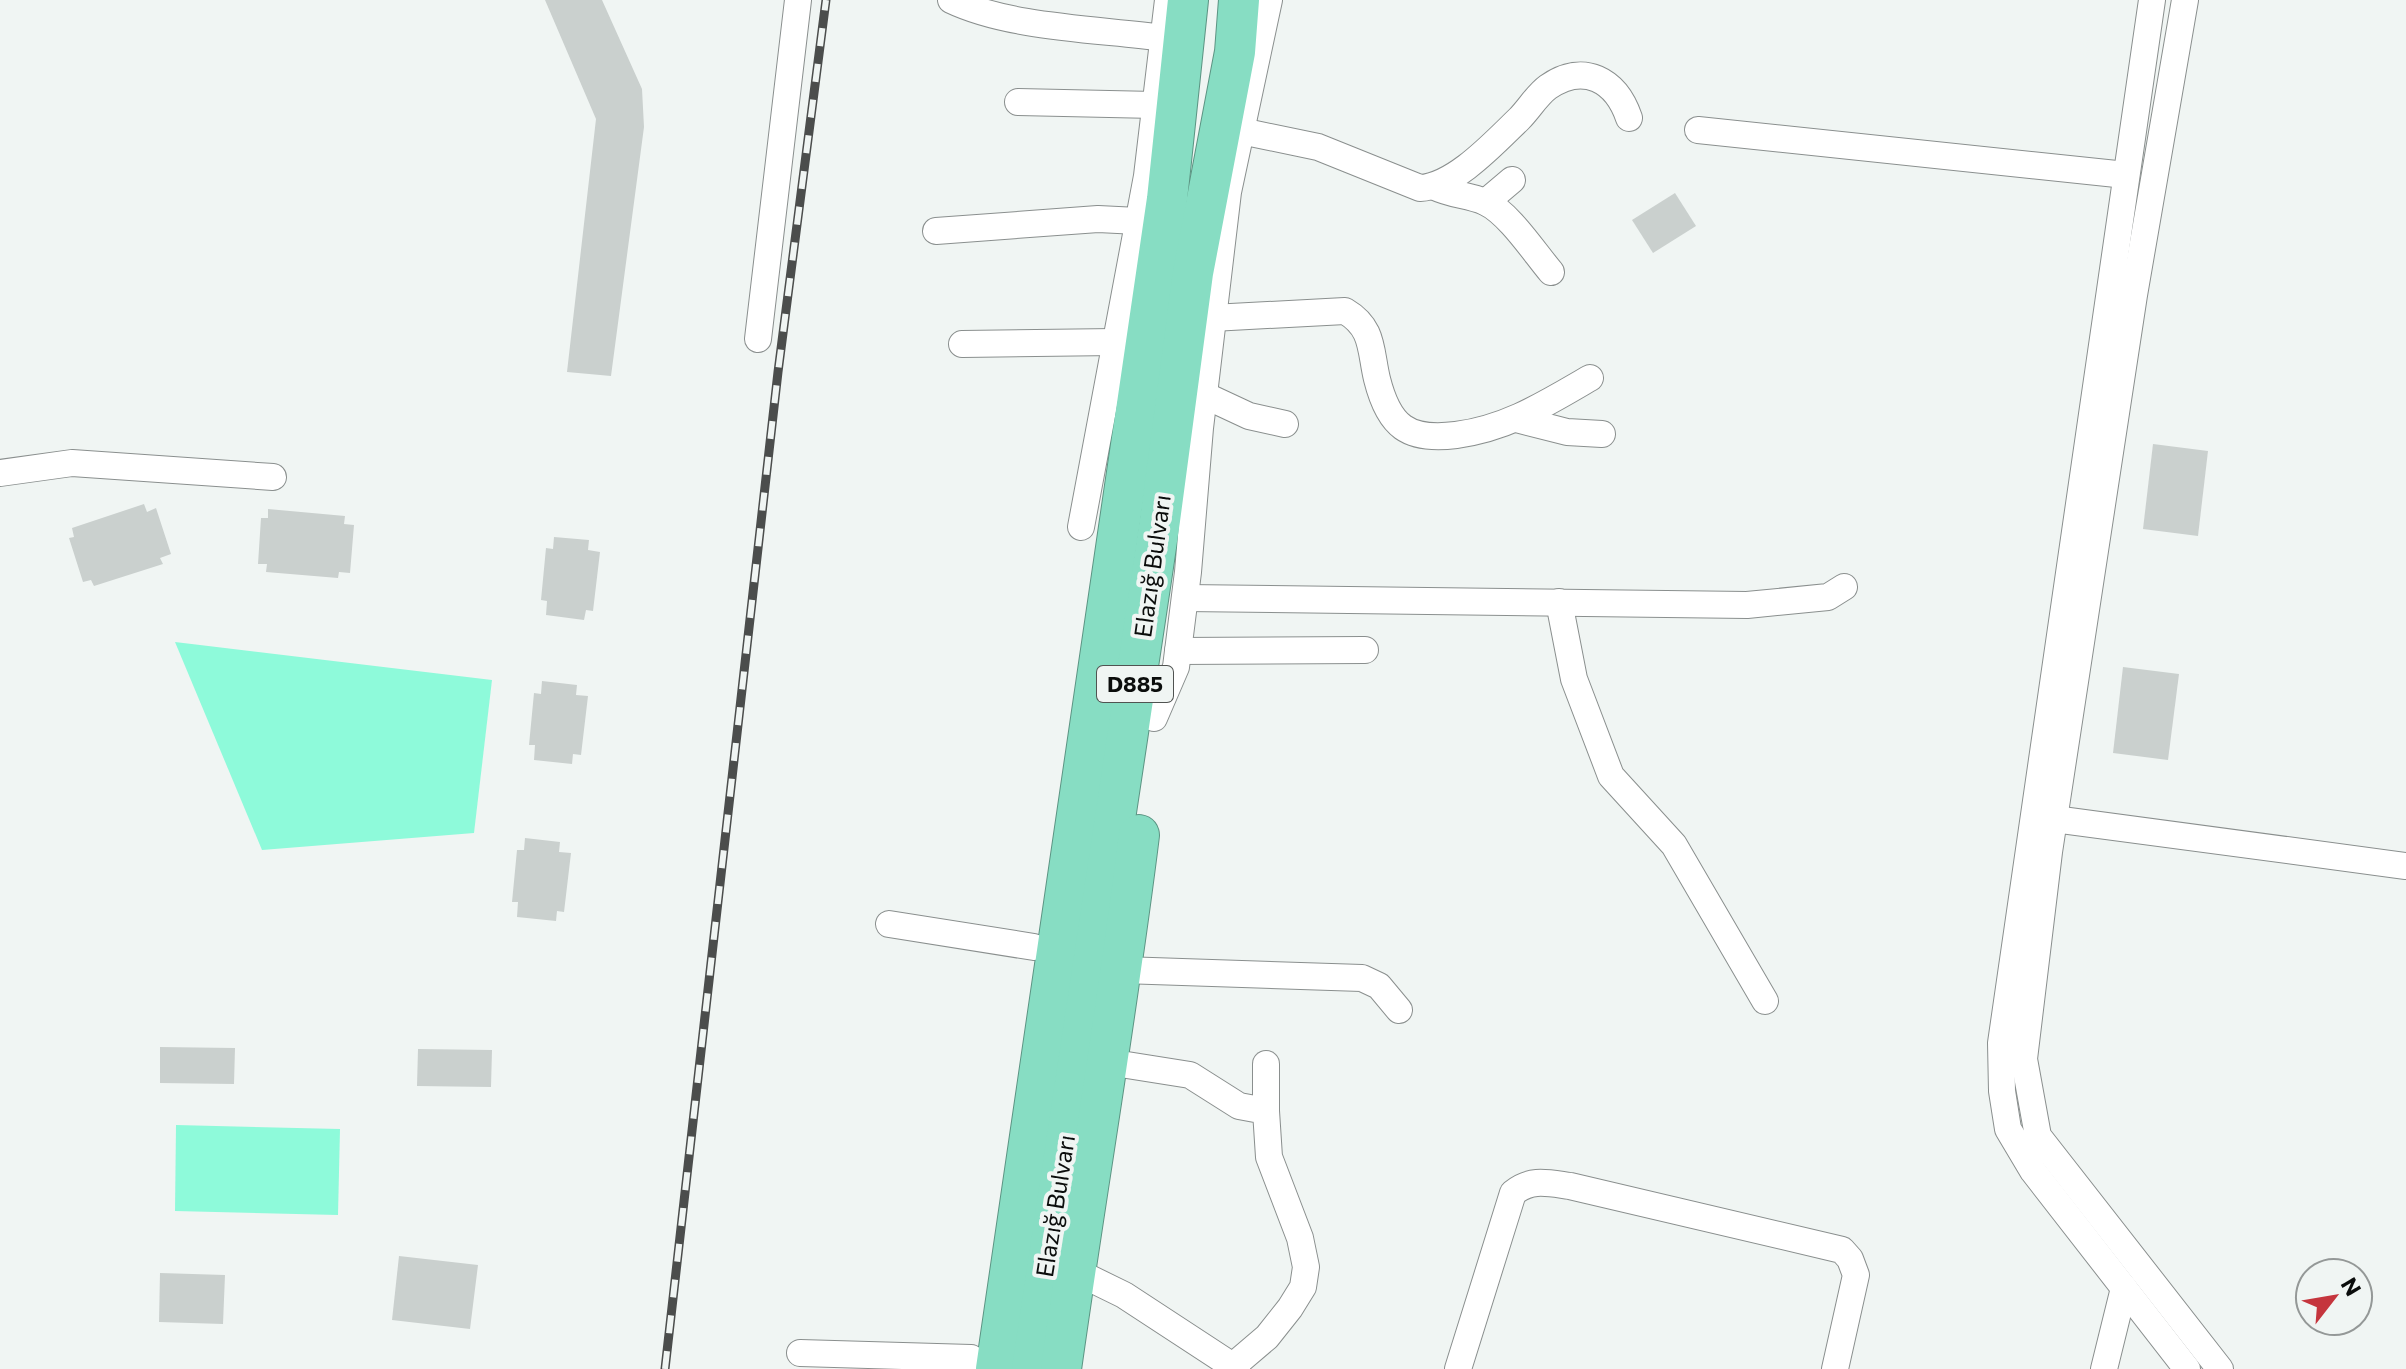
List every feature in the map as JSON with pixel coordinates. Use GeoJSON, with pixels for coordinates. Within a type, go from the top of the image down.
{"type":"FeatureCollection","features":[{"type":"Feature","properties":{"kind":"highway","name":"Elazığ Bulvarı"},"geometry":{"type":"LineString","coordinates":[[979,1365],[1091,713],[1167,199],[1188,0]]}},
{"type":"Feature","properties":{"kind":"highway","name":"Elazığ Bulvarı"},"geometry":{"type":"LineString","coordinates":[[1058,1368],[1160,520],[1193,273],[1235,52],[1239,0]]}},
{"type":"Feature","properties":{"kind":"highway"},"geometry":{"type":"LineString","coordinates":[[1058,1368],[1122,970],[1154,718],[1160,520]]}},
{"type":"Feature","properties":{"kind":"highway"},"geometry":{"type":"LineString","coordinates":[[979,1365],[1034,947],[1050,860],[1091,713]]}},
{"type":"Feature","properties":{"kind":"street"},"geometry":{"type":"LineString","coordinates":[[758,339],[798,0]]}},
{"type":"Feature","properties":{"kind":"street"},"geometry":{"type":"LineString","coordinates":[[951,0],[1047,25],[1164,38]]}},
{"type":"Feature","properties":{"kind":"street"},"geometry":{"type":"LineString","coordinates":[[1081,527],[1138,221],[1168,0]]}},
{"type":"Feature","properties":{"kind":"street"},"geometry":{"type":"LineString","coordinates":[[1154,718],[1176,667],[1228,192],[1269,0]]}},
{"type":"Feature","properties":{"kind":"street"},"geometry":{"type":"LineString","coordinates":[[2152,0],[2001,1043],[2002,1091],[2008,1129],[2033,1171],[2187,1369]]}},
{"type":"Feature","properties":{"kind":"street"},"geometry":{"type":"LineString","coordinates":[[2185,0],[2134,295],[2054,819],[2024,1059],[2038,1136],[2220,1369]]}},
{"type":"Feature","properties":{"kind":"street"},"geometry":{"type":"LineString","coordinates":[[1241,131],[1318,147],[1420,188],[1435,187],[1460,172],[1519,119],[1546,89],[1562,79],[1582,74],[1604,81],[1623,101],[1629,118]]}},
{"type":"Feature","properties":{"kind":"street"},"geometry":{"type":"LineString","coordinates":[[1018,102],[1155,105]]}},
{"type":"Feature","properties":{"kind":"street"},"geometry":{"type":"LineString","coordinates":[[1698,130],[2126,175]]}},
{"type":"Feature","properties":{"kind":"street"},"geometry":{"type":"LineString","coordinates":[[1486,202],[1512,180]]}},
{"type":"Feature","properties":{"kind":"street"},"geometry":{"type":"LineString","coordinates":[[1435,187],[1452,195],[1486,202],[1510,222],[1551,272]]}},
{"type":"Feature","properties":{"kind":"street"},"geometry":{"type":"LineString","coordinates":[[936,231],[1098,219],[1138,221]]}},
{"type":"Feature","properties":{"kind":"street"},"geometry":{"type":"LineString","coordinates":[[1212,318],[1345,311],[1360,320],[1370,340],[1378,382],[1393,418],[1410,432],[1429,438],[1485,431],[1516,419],[1590,378]]}},
{"type":"Feature","properties":{"kind":"street"},"geometry":{"type":"LineString","coordinates":[[962,344],[1115,342]]}},
{"type":"Feature","properties":{"kind":"street"},"geometry":{"type":"LineString","coordinates":[[1204,395],[1249,416],[1285,424]]}},
{"type":"Feature","properties":{"kind":"street"},"geometry":{"type":"LineString","coordinates":[[1516,419],[1567,432],[1602,434]]}},
{"type":"Feature","properties":{"kind":"street"},"geometry":{"type":"LineString","coordinates":[[0,473],[72,463],[273,477]]}},
{"type":"Feature","properties":{"kind":"street"},"geometry":{"type":"LineString","coordinates":[[1185,598],[1747,605],[1828,597],[1844,587]]}},
{"type":"Feature","properties":{"kind":"street"},"geometry":{"type":"LineString","coordinates":[[1559,602],[1574,679],[1611,776],[1674,845],[1765,1001]]}},
{"type":"Feature","properties":{"kind":"street"},"geometry":{"type":"LineString","coordinates":[[1178,651],[1365,650]]}},
{"type":"Feature","properties":{"kind":"street"},"geometry":{"type":"LineString","coordinates":[[2054,819],[2406,866]]}},
{"type":"Feature","properties":{"kind":"street"},"geometry":{"type":"LineString","coordinates":[[889,924],[1034,947]]}},
{"type":"Feature","properties":{"kind":"street"},"geometry":{"type":"LineString","coordinates":[[1122,970],[1362,978],[1379,986],[1399,1010]]}},
{"type":"Feature","properties":{"kind":"street"},"geometry":{"type":"LineString","coordinates":[[1108,1062],[1190,1075],[1239,1106],[1266,1111]]}},
{"type":"Feature","properties":{"kind":"street"},"geometry":{"type":"LineString","coordinates":[[1075,1271],[1124,1295],[1235,1368],[1267,1337],[1303,1287],[1306,1267],[1300,1238],[1269,1157],[1266,1064]]}},
{"type":"Feature","properties":{"kind":"street"},"geometry":{"type":"LineString","coordinates":[[1458,1369],[1513,1193],[1522,1185],[1537,1182],[1570,1186],[1842,1250],[1850,1259],[1856,1275],[1835,1369]]}},
{"type":"Feature","properties":{"kind":"street"},"geometry":{"type":"LineString","coordinates":[[2104,1369],[2124,1288]]}},
{"type":"Feature","properties":{"kind":"street"},"geometry":{"type":"LineString","coordinates":[[800,1353],[979,1365]]}},
{"type":"Feature","properties":{"kind":"green space"},"geometry":{"type":"Polygon","coordinates":[[[175,642],[492,680],[474,833],[262,850],[175,642]]]}},
{"type":"Feature","properties":{"kind":"green space"},"geometry":{"type":"Polygon","coordinates":[[[176,1125],[340,1129],[338,1215],[175,1211],[176,1125]]]}},
{"type":"Feature","properties":{"kind":"building"},"geometry":{"type":"Polygon","coordinates":[[[545,0],[602,0],[642,89],[644,127],[611,376],[567,372],[596,119],[545,0]]]}},
{"type":"Feature","properties":{"kind":"building"},"geometry":{"type":"Polygon","coordinates":[[[1675,193],[1696,226],[1653,253],[1632,220],[1675,193]]]}},
{"type":"Feature","properties":{"kind":"building"},"geometry":{"type":"Polygon","coordinates":[[[2153,444],[2208,451],[2198,536],[2143,529],[2153,444]]]}},
{"type":"Feature","properties":{"kind":"building"},"geometry":{"type":"Polygon","coordinates":[[[144,504],[147,512],[156,508],[171,554],[160,558],[163,564],[94,586],[91,580],[83,582],[69,538],[74,537],[72,528],[144,504]]]}},
{"type":"Feature","properties":{"kind":"building"},"geometry":{"type":"Polygon","coordinates":[[[268,509],[345,516],[344,524],[354,525],[350,573],[339,572],[338,578],[266,572],[267,564],[258,564],[261,518],[268,518],[268,509]]]}},
{"type":"Feature","properties":{"kind":"building"},"geometry":{"type":"Polygon","coordinates":[[[554,537],[589,540],[588,550],[600,552],[593,611],[586,610],[584,620],[546,615],[547,601],[541,600],[546,548],[553,549],[554,537]]]}},
{"type":"Feature","properties":{"kind":"building"},"geometry":{"type":"Polygon","coordinates":[[[2123,667],[2179,674],[2168,760],[2113,753],[2123,667]]]}},
{"type":"Feature","properties":{"kind":"building"},"geometry":{"type":"Polygon","coordinates":[[[542,681],[577,685],[576,695],[588,696],[581,755],[573,754],[572,764],[534,760],[535,745],[529,745],[534,693],[541,694],[542,681]]]}},
{"type":"Feature","properties":{"kind":"building"},"geometry":{"type":"Polygon","coordinates":[[[525,838],[560,842],[559,852],[571,853],[564,912],[557,911],[556,921],[517,917],[518,902],[512,902],[517,850],[524,850],[525,838]]]}},
{"type":"Feature","properties":{"kind":"building"},"geometry":{"type":"Polygon","coordinates":[[[160,1047],[235,1048],[234,1084],[160,1083],[160,1047]]]}},
{"type":"Feature","properties":{"kind":"building"},"geometry":{"type":"Polygon","coordinates":[[[418,1049],[492,1050],[491,1087],[417,1086],[418,1049]]]}},
{"type":"Feature","properties":{"kind":"building"},"geometry":{"type":"Polygon","coordinates":[[[399,1256],[478,1265],[470,1329],[392,1320],[399,1256]]]}},
{"type":"Feature","properties":{"kind":"building"},"geometry":{"type":"Polygon","coordinates":[[[160,1273],[225,1275],[223,1324],[159,1322],[160,1273]]]}},
{"type":"Feature","properties":{"kind":"railway"},"geometry":{"type":"LineString","coordinates":[[665,1369],[778,372],[826,0]]}}]}
